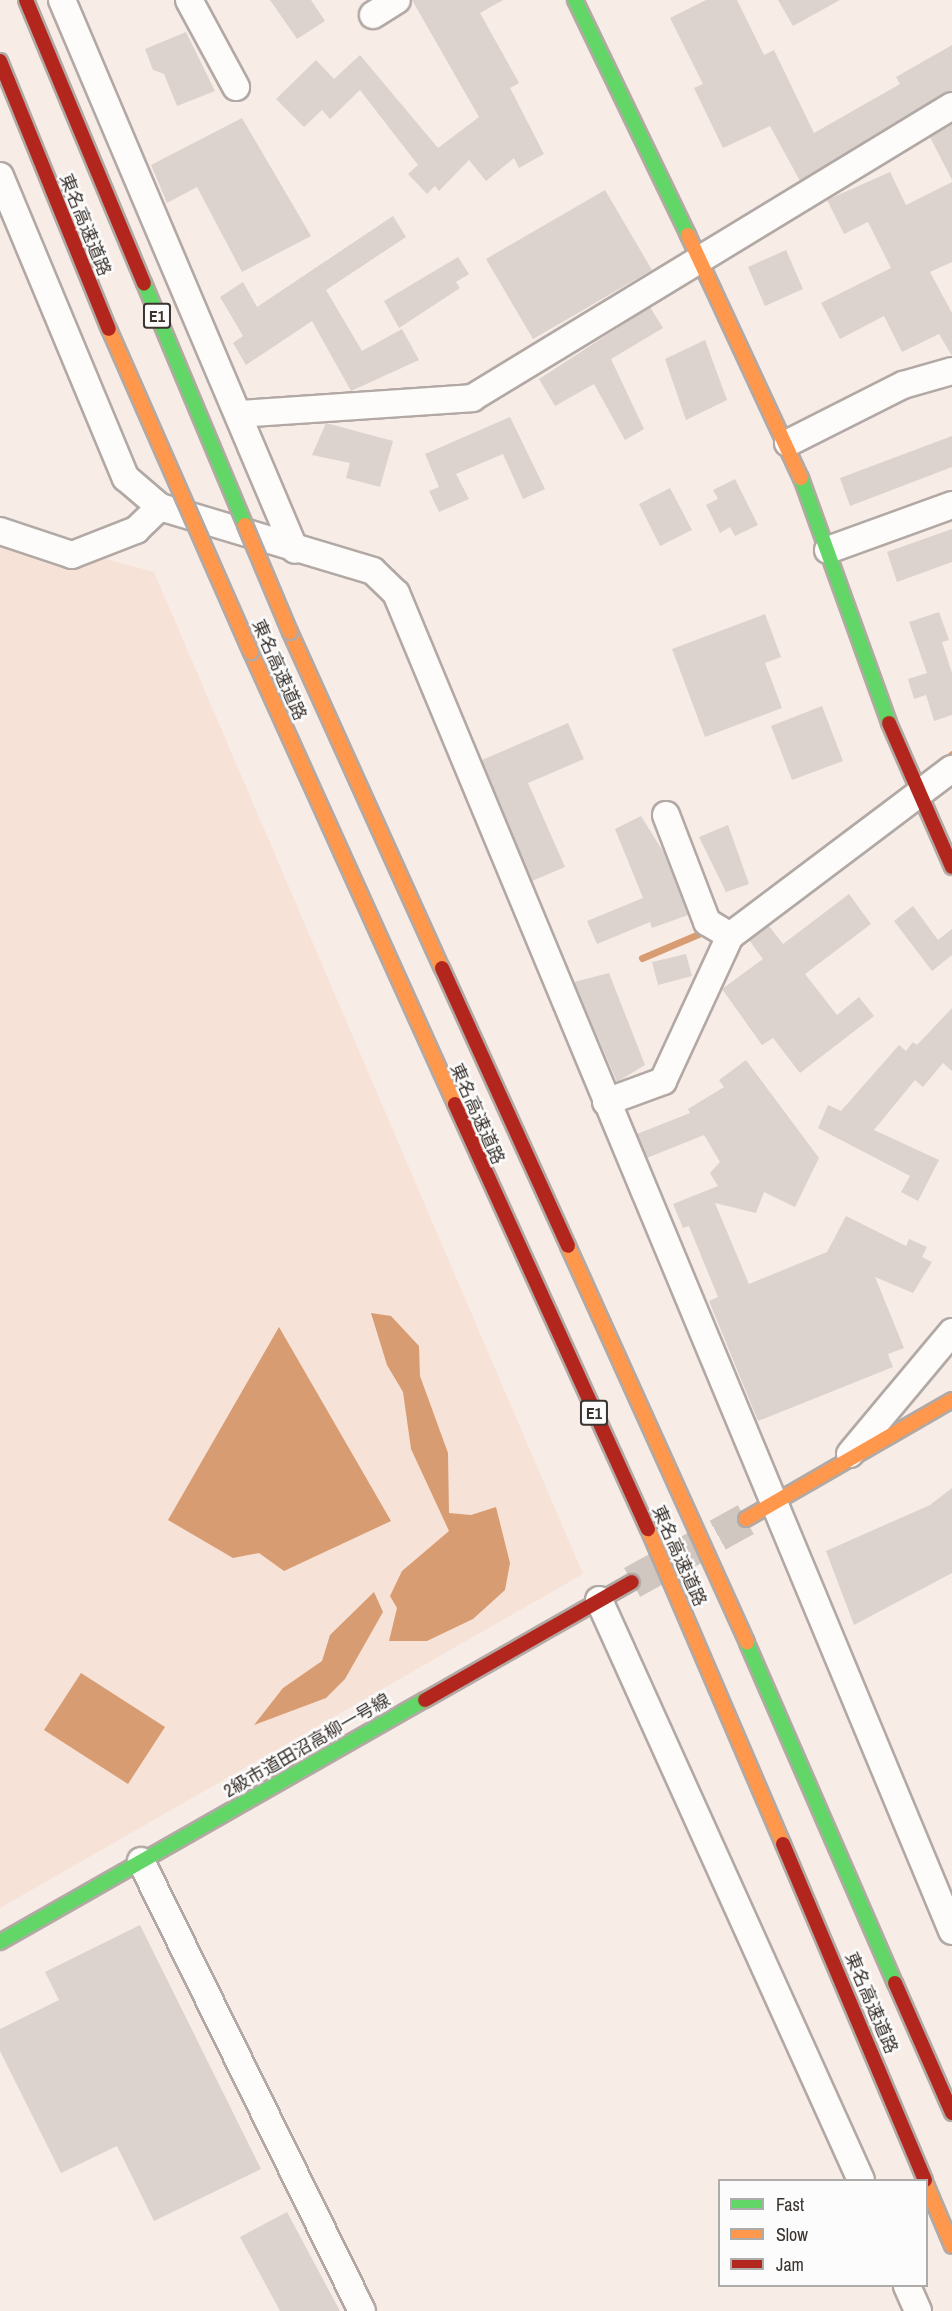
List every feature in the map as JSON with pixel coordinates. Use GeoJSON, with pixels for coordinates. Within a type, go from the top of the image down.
{"type":"FeatureCollection","features":[{"type":"Feature","properties":{"kind":"main road","name":"東名高速道路"},"geometry":{"type":"LineString","coordinates":[[26,0],[290,632],[711,1562],[952,2113]]}},
{"type":"Feature","properties":{"kind":"main road"},"geometry":{"type":"LineString","coordinates":[[575,0],[788,443],[918,796],[952,867]]}},
{"type":"Feature","properties":{"kind":"main road","name":"東名高速道路"},"geometry":{"type":"LineString","coordinates":[[0,61],[91,287],[251,652],[670,1578],[925,2179]]}},
{"type":"Feature","properties":{"kind":"main road"},"geometry":{"type":"LineString","coordinates":[[746,1519],[845,1459],[952,1400]]}},
{"type":"Feature","properties":{"kind":"main road","name":"2級市道田沼高柳一号線"},"geometry":{"type":"LineString","coordinates":[[0,1942],[632,1582]]}},
{"type":"Feature","properties":{"kind":"main road","name":"東名高速道路"},"geometry":{"type":"LineString","coordinates":[[928,2187],[952,2246]]}},
{"type":"Feature","properties":{"kind":"street"},"geometry":{"type":"LineString","coordinates":[[62,0],[295,550]]}},
{"type":"Feature","properties":{"kind":"street"},"geometry":{"type":"LineString","coordinates":[[189,0],[236,87]]}},
{"type":"Feature","properties":{"kind":"street"},"geometry":{"type":"LineString","coordinates":[[373,15],[397,0]]}},
{"type":"Feature","properties":{"kind":"street"},"geometry":{"type":"LineString","coordinates":[[239,414],[472,398],[952,106]]}},
{"type":"Feature","properties":{"kind":"street"},"geometry":{"type":"LineString","coordinates":[[0,176],[126,478],[160,507],[295,550],[373,571],[396,593],[772,1502],[825,1617],[952,1931]]}},
{"type":"Feature","properties":{"kind":"street"},"geometry":{"type":"LineString","coordinates":[[788,443],[903,385],[952,370]]}},
{"type":"Feature","properties":{"kind":"street"},"geometry":{"type":"LineString","coordinates":[[828,550],[952,505]]}},
{"type":"Feature","properties":{"kind":"street"},"geometry":{"type":"LineString","coordinates":[[0,531],[72,555],[136,530],[160,507]]}},
{"type":"Feature","properties":{"kind":"street"},"geometry":{"type":"LineString","coordinates":[[606,1102],[663,1080],[730,936],[952,769]]}},
{"type":"Feature","properties":{"kind":"street"},"geometry":{"type":"LineString","coordinates":[[666,815],[707,922],[730,936]]}},
{"type":"Feature","properties":{"kind":"street"},"geometry":{"type":"LineString","coordinates":[[845,1459],[952,1332]]}},
{"type":"Feature","properties":{"kind":"street"},"geometry":{"type":"LineString","coordinates":[[599,1600],[860,2179]]}},
{"type":"Feature","properties":{"kind":"street"},"geometry":{"type":"LineString","coordinates":[[141,1861],[362,2311]]}},
{"type":"Feature","properties":{"kind":"street"},"geometry":{"type":"LineString","coordinates":[[907,2287],[918,2311]]}},
{"type":"Feature","properties":{"kind":"shaded area"},"geometry":{"type":"Polygon","coordinates":[[[0,530],[154,572],[583,1574],[0,1908],[0,530]]]}},
{"type":"Feature","properties":{"kind":"shaded area"},"geometry":{"type":"Polygon","coordinates":[[[371,1313],[391,1316],[419,1346],[420,1376],[448,1453],[449,1513],[471,1515],[496,1507],[510,1563],[505,1590],[473,1619],[427,1641],[389,1641],[397,1608],[390,1596],[402,1571],[449,1531],[411,1449],[403,1392],[387,1365],[371,1313]]]}},
{"type":"Feature","properties":{"kind":"shaded area"},"geometry":{"type":"Polygon","coordinates":[[[279,1327],[391,1521],[284,1571],[259,1553],[233,1558],[168,1520],[279,1327]]]}},
{"type":"Feature","properties":{"kind":"shaded area"},"geometry":{"type":"Polygon","coordinates":[[[374,1592],[383,1612],[345,1679],[326,1698],[254,1725],[283,1688],[322,1661],[330,1635],[374,1592]]]}},
{"type":"Feature","properties":{"kind":"shaded area"},"geometry":{"type":"Polygon","coordinates":[[[81,1673],[165,1727],[128,1784],[44,1730],[81,1673]]]}},
{"type":"Feature","properties":{"kind":"building"},"geometry":{"type":"Polygon","coordinates":[[[270,0],[311,0],[325,21],[297,39],[270,0]]]}},
{"type":"Feature","properties":{"kind":"building"},"geometry":{"type":"Polygon","coordinates":[[[412,0],[503,0],[480,13],[519,83],[510,88],[544,154],[519,168],[514,158],[486,181],[469,160],[439,191],[435,186],[427,194],[408,174],[418,165],[360,90],[330,119],[322,110],[304,127],[276,99],[316,60],[334,79],[360,55],[438,148],[479,117],[412,0]]]}},
{"type":"Feature","properties":{"kind":"building"},"geometry":{"type":"Polygon","coordinates":[[[706,0],[737,0],[764,55],[774,50],[814,133],[900,84],[896,77],[952,45],[952,91],[800,181],[770,126],[723,148],[694,88],[703,84],[670,18],[706,0]]]}},
{"type":"Feature","properties":{"kind":"building"},"geometry":{"type":"Polygon","coordinates":[[[778,0],[840,0],[793,26],[778,0]]]}},
{"type":"Feature","properties":{"kind":"building"},"geometry":{"type":"Polygon","coordinates":[[[186,32],[215,91],[177,106],[164,74],[153,70],[145,49],[186,32]]]}},
{"type":"Feature","properties":{"kind":"building"},"geometry":{"type":"Polygon","coordinates":[[[242,118],[311,236],[242,272],[197,187],[167,203],[151,165],[242,118]]]}},
{"type":"Feature","properties":{"kind":"building"},"geometry":{"type":"Polygon","coordinates":[[[952,124],[952,180],[930,137],[952,124]]]}},
{"type":"Feature","properties":{"kind":"building"},"geometry":{"type":"Polygon","coordinates":[[[890,172],[906,205],[952,182],[952,262],[930,272],[952,313],[952,356],[939,334],[902,352],[884,316],[840,339],[821,303],[891,268],[868,222],[844,234],[827,200],[890,172]]]}},
{"type":"Feature","properties":{"kind":"building"},"geometry":{"type":"Polygon","coordinates":[[[605,190],[652,270],[533,339],[486,259],[605,190]]]}},
{"type":"Feature","properties":{"kind":"building"},"geometry":{"type":"Polygon","coordinates":[[[393,216],[406,237],[326,290],[362,351],[402,329],[419,360],[351,391],[312,321],[246,365],[233,343],[243,336],[220,297],[243,282],[257,307],[393,216]]]}},
{"type":"Feature","properties":{"kind":"building"},"geometry":{"type":"Polygon","coordinates":[[[786,250],[803,289],[765,306],[748,267],[786,250]]]}},
{"type":"Feature","properties":{"kind":"building"},"geometry":{"type":"Polygon","coordinates":[[[458,257],[469,274],[456,282],[460,288],[399,328],[384,301],[458,257]]]}},
{"type":"Feature","properties":{"kind":"building"},"geometry":{"type":"Polygon","coordinates":[[[650,307],[663,328],[611,359],[644,429],[625,440],[594,384],[555,406],[539,379],[650,307]]]}},
{"type":"Feature","properties":{"kind":"building"},"geometry":{"type":"Polygon","coordinates":[[[705,340],[727,400],[686,420],[665,359],[705,340]]]}},
{"type":"Feature","properties":{"kind":"building"},"geometry":{"type":"Polygon","coordinates":[[[510,417],[545,489],[523,499],[503,454],[456,474],[469,499],[439,512],[429,491],[439,487],[425,454],[510,417]]]}},
{"type":"Feature","properties":{"kind":"building"},"geometry":{"type":"Polygon","coordinates":[[[326,423],[393,441],[380,487],[346,478],[350,463],[312,455],[326,423]]]}},
{"type":"Feature","properties":{"kind":"building"},"geometry":{"type":"Polygon","coordinates":[[[952,436],[952,467],[850,506],[840,478],[952,436]]]}},
{"type":"Feature","properties":{"kind":"building"},"geometry":{"type":"Polygon","coordinates":[[[735,479],[758,525],[735,536],[730,527],[720,533],[706,505],[718,499],[713,490],[735,479]]]}},
{"type":"Feature","properties":{"kind":"building"},"geometry":{"type":"Polygon","coordinates":[[[670,488],[692,530],[660,546],[639,504],[670,488]]]}},
{"type":"Feature","properties":{"kind":"building"},"geometry":{"type":"Polygon","coordinates":[[[952,529],[952,562],[897,582],[887,552],[952,529]]]}},
{"type":"Feature","properties":{"kind":"building"},"geometry":{"type":"Polygon","coordinates":[[[939,612],[949,640],[942,642],[952,673],[952,715],[934,721],[926,695],[914,699],[908,679],[927,673],[909,622],[939,612]]]}},
{"type":"Feature","properties":{"kind":"building"},"geometry":{"type":"Polygon","coordinates":[[[765,614],[781,657],[765,663],[782,708],[705,737],[672,649],[765,614]]]}},
{"type":"Feature","properties":{"kind":"building"},"geometry":{"type":"Polygon","coordinates":[[[822,706],[843,761],[792,780],[771,726],[822,706]]]}},
{"type":"Feature","properties":{"kind":"building"},"geometry":{"type":"Polygon","coordinates":[[[568,723],[584,759],[528,783],[565,867],[532,881],[482,760],[568,723]]]}},
{"type":"Feature","properties":{"kind":"building"},"geometry":{"type":"Polygon","coordinates":[[[641,816],[664,853],[688,915],[652,928],[650,922],[597,944],[587,921],[643,898],[615,829],[641,816]]]}},
{"type":"Feature","properties":{"kind":"building"},"geometry":{"type":"Polygon","coordinates":[[[728,825],[749,884],[726,892],[699,837],[728,825]]]}},
{"type":"Feature","properties":{"kind":"building"},"geometry":{"type":"Polygon","coordinates":[[[849,894],[871,924],[805,974],[837,1015],[859,997],[874,1016],[800,1073],[773,1038],[762,1045],[722,989],[763,959],[749,940],[769,926],[783,944],[849,894]]]}},
{"type":"Feature","properties":{"kind":"building"},"geometry":{"type":"Polygon","coordinates":[[[913,906],[938,940],[952,929],[952,955],[932,971],[894,921],[913,906]]]}},
{"type":"Feature","properties":{"kind":"building"},"geometry":{"type":"Polygon","coordinates":[[[686,954],[692,976],[658,985],[652,962],[686,954]]]}},
{"type":"Feature","properties":{"kind":"building"},"geometry":{"type":"Polygon","coordinates":[[[609,973],[645,1065],[617,1082],[574,982],[609,973]]]}},
{"type":"Feature","properties":{"kind":"building"},"geometry":{"type":"Polygon","coordinates":[[[952,1008],[952,1071],[943,1063],[923,1087],[915,1080],[874,1130],[939,1160],[918,1201],[901,1192],[910,1176],[818,1128],[828,1105],[841,1111],[899,1045],[906,1051],[913,1042],[917,1045],[952,1008]]]}},
{"type":"Feature","properties":{"kind":"building"},"geometry":{"type":"Polygon","coordinates":[[[746,1060],[819,1158],[795,1207],[764,1192],[756,1213],[715,1203],[749,1284],[827,1252],[846,1216],[906,1246],[909,1239],[927,1247],[922,1257],[932,1262],[913,1293],[875,1277],[904,1348],[888,1354],[893,1367],[758,1421],[709,1301],[718,1297],[689,1226],[683,1228],[673,1204],[718,1186],[710,1173],[720,1162],[704,1135],[647,1158],[637,1134],[690,1113],[688,1109],[724,1087],[719,1080],[746,1060]]]}},
{"type":"Feature","properties":{"kind":"building"},"geometry":{"type":"Polygon","coordinates":[[[952,1488],[952,1573],[854,1625],[826,1551],[930,1505],[952,1488]]]}},
{"type":"Feature","properties":{"kind":"building"},"geometry":{"type":"Polygon","coordinates":[[[140,1925],[261,2169],[154,2221],[117,2146],[61,2173],[0,2051],[0,2029],[59,2000],[45,1972],[140,1925]]]}},
{"type":"Feature","properties":{"kind":"building"},"geometry":{"type":"Polygon","coordinates":[[[287,2212],[340,2311],[280,2311],[240,2237],[287,2212]]]}},
{"type":"Feature","properties":{"kind":"waterway"},"geometry":{"type":"LineString","coordinates":[[941,763],[952,754]]}},
{"type":"Feature","properties":{"kind":"waterway"},"geometry":{"type":"LineString","coordinates":[[847,832],[903,790]]}},
{"type":"Feature","properties":{"kind":"waterway"},"geometry":{"type":"LineString","coordinates":[[642,958],[708,930]]}},
{"type":"Feature","properties":{"kind":"tunnel"},"geometry":{"type":"LineString","coordinates":[[632,1582],[746,1519]]}},
{"type":"Feature","properties":{"kind":"traffic: fast"},"geometry":{"type":"LineString","coordinates":[[575,0],[688,235]]}},
{"type":"Feature","properties":{"kind":"traffic: fast"},"geometry":{"type":"LineString","coordinates":[[144,283],[245,525]]}},
{"type":"Feature","properties":{"kind":"traffic: fast"},"geometry":{"type":"LineString","coordinates":[[801,478],[889,723]]}},
{"type":"Feature","properties":{"kind":"traffic: fast"},"geometry":{"type":"LineString","coordinates":[[747,1643],[895,1983]]}},
{"type":"Feature","properties":{"kind":"traffic: fast"},"geometry":{"type":"LineString","coordinates":[[0,1942],[425,1700]]}},
{"type":"Feature","properties":{"kind":"traffic: slow"},"geometry":{"type":"LineString","coordinates":[[688,235],[801,478]]}},
{"type":"Feature","properties":{"kind":"traffic: slow"},"geometry":{"type":"LineString","coordinates":[[109,329],[251,652]]}},
{"type":"Feature","properties":{"kind":"traffic: slow"},"geometry":{"type":"LineString","coordinates":[[245,525],[290,632]]}},
{"type":"Feature","properties":{"kind":"traffic: slow"},"geometry":{"type":"LineString","coordinates":[[290,632],[442,968]]}},
{"type":"Feature","properties":{"kind":"traffic: slow"},"geometry":{"type":"LineString","coordinates":[[251,652],[455,1104]]}},
{"type":"Feature","properties":{"kind":"traffic: slow"},"geometry":{"type":"LineString","coordinates":[[568,1246],[747,1643]]}},
{"type":"Feature","properties":{"kind":"traffic: slow"},"geometry":{"type":"LineString","coordinates":[[746,1519],[952,1400]]}},
{"type":"Feature","properties":{"kind":"traffic: slow"},"geometry":{"type":"LineString","coordinates":[[648,1529],[783,1844]]}},
{"type":"Feature","properties":{"kind":"traffic: slow"},"geometry":{"type":"LineString","coordinates":[[928,2189],[952,2246]]}},
{"type":"Feature","properties":{"kind":"traffic: jam"},"geometry":{"type":"LineString","coordinates":[[26,0],[144,283]]}},
{"type":"Feature","properties":{"kind":"traffic: jam"},"geometry":{"type":"LineString","coordinates":[[0,61],[109,329]]}},
{"type":"Feature","properties":{"kind":"traffic: jam"},"geometry":{"type":"LineString","coordinates":[[889,723],[952,867]]}},
{"type":"Feature","properties":{"kind":"traffic: jam"},"geometry":{"type":"LineString","coordinates":[[442,968],[568,1246]]}},
{"type":"Feature","properties":{"kind":"traffic: jam"},"geometry":{"type":"LineString","coordinates":[[455,1104],[648,1529]]}},
{"type":"Feature","properties":{"kind":"traffic: jam"},"geometry":{"type":"LineString","coordinates":[[425,1700],[632,1582]]}},
{"type":"Feature","properties":{"kind":"traffic: jam"},"geometry":{"type":"LineString","coordinates":[[783,1844],[925,2179]]}},
{"type":"Feature","properties":{"kind":"traffic: jam"},"geometry":{"type":"LineString","coordinates":[[895,1983],[952,2113]]}}]}
